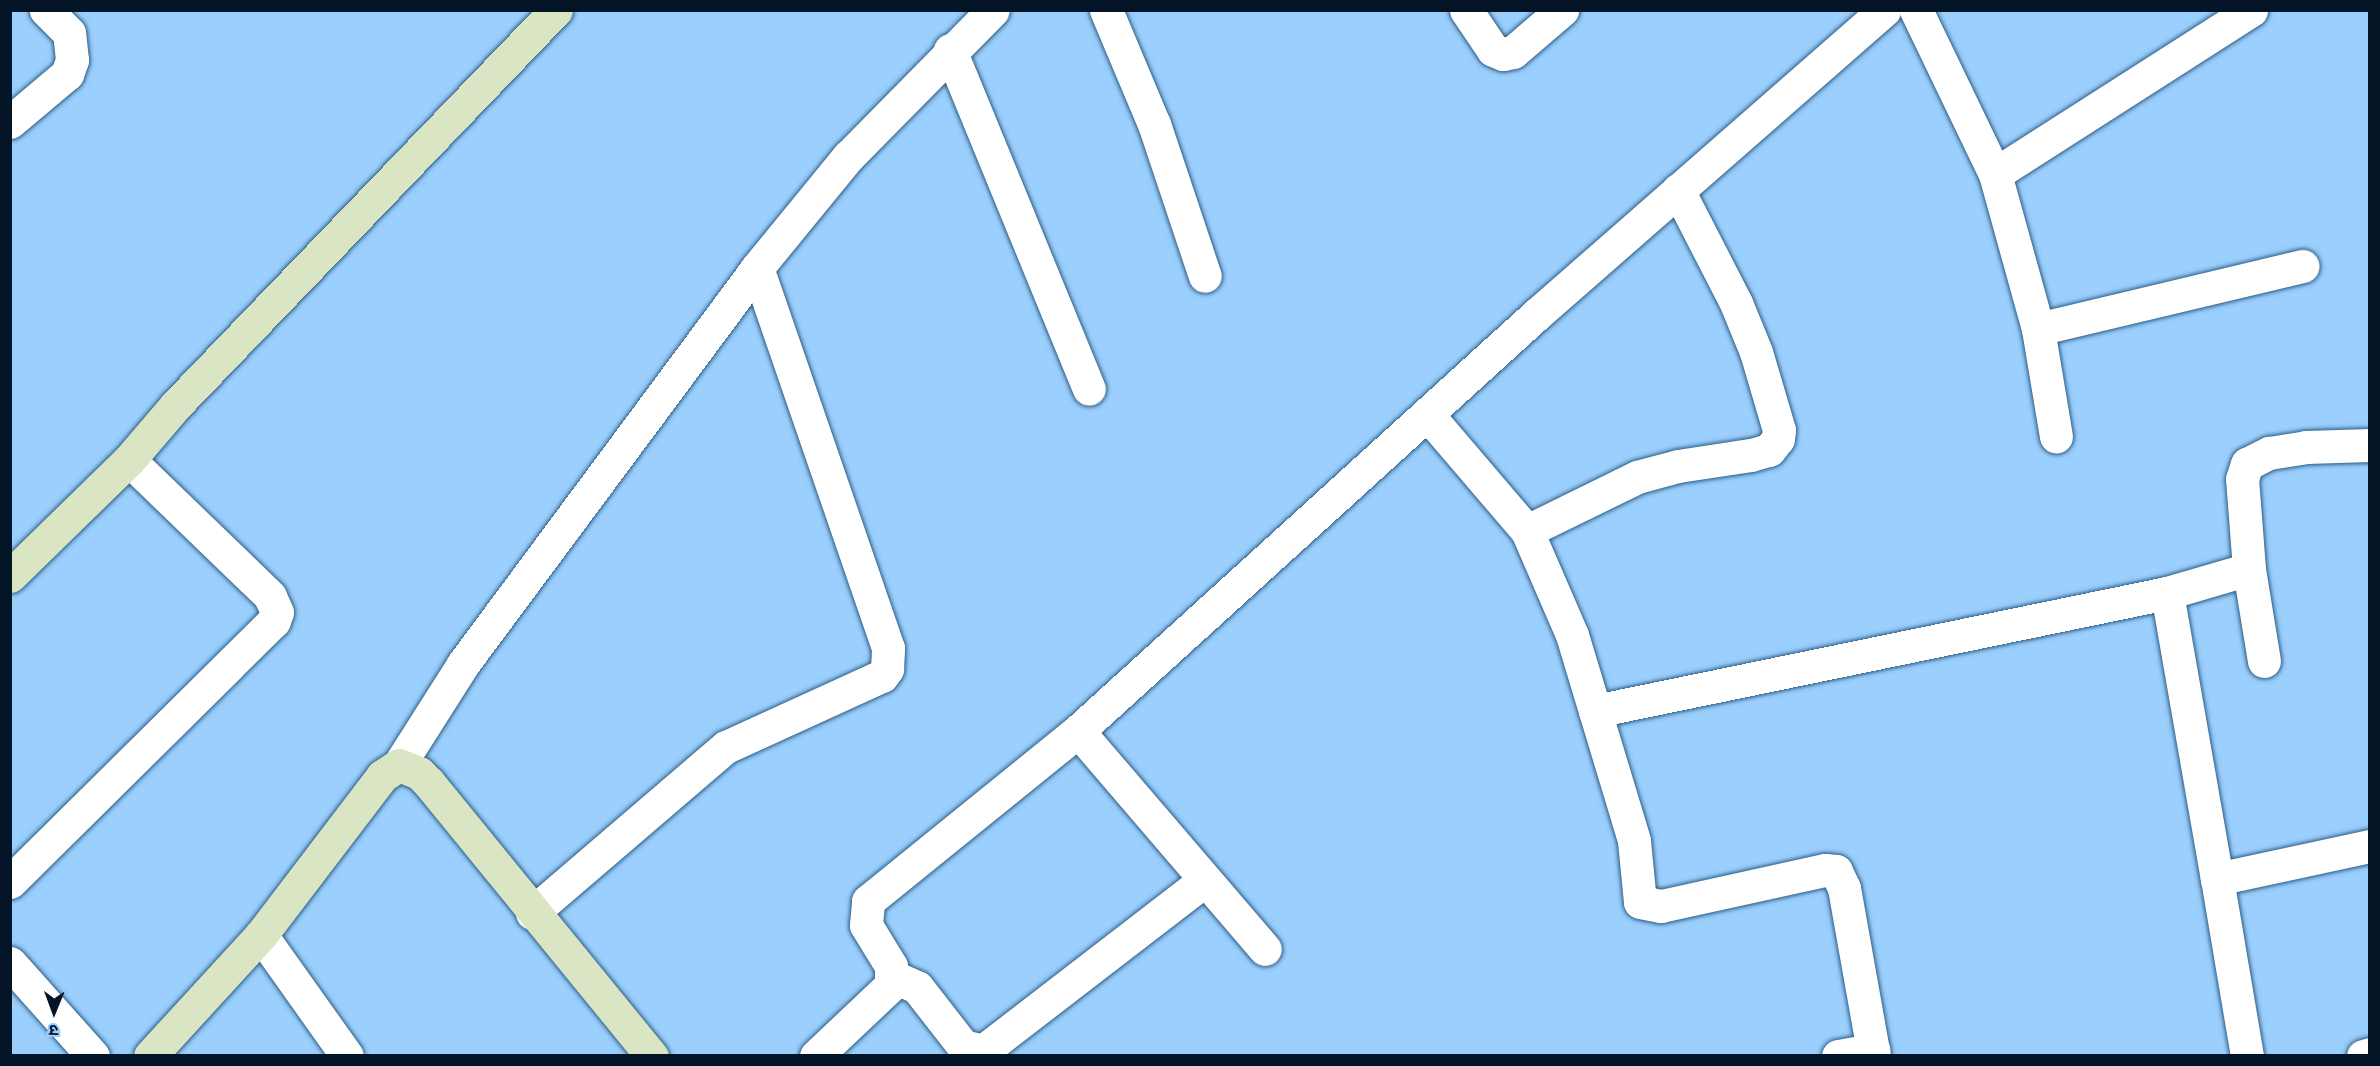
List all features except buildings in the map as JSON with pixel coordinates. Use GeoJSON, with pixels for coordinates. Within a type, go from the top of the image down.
{"type":"FeatureCollection","features":[{"type":"Feature","properties":{"kind":"street"},"geometry":{"type":"LineString","coordinates":[[10,122],[67,74],[72,60],[69,33],[46,10]]}},
{"type":"Feature","properties":{"kind":"street"},"geometry":{"type":"LineString","coordinates":[[10,576],[129,460],[177,405],[556,10]]}},
{"type":"Feature","properties":{"kind":"street"},"geometry":{"type":"LineString","coordinates":[[150,1056],[261,935],[382,776],[399,765],[462,664],[758,268],[848,157],[950,50],[993,10]]}},
{"type":"Feature","properties":{"kind":"street"},"geometry":{"type":"LineString","coordinates":[[1106,10],[1154,124],[1205,276]]}},
{"type":"Feature","properties":{"kind":"street"},"geometry":{"type":"LineString","coordinates":[[1466,10],[1494,50],[1503,54],[1513,52],[1562,10]]}},
{"type":"Feature","properties":{"kind":"street"},"geometry":{"type":"LineString","coordinates":[[816,1056],[884,995],[891,985],[891,966],[866,925],[868,901],[1078,731],[1427,414],[1884,10]]}},
{"type":"Feature","properties":{"kind":"street"},"geometry":{"type":"LineString","coordinates":[[1916,10],[1995,174],[2038,329],[2056,437]]}},
{"type":"Feature","properties":{"kind":"street"},"geometry":{"type":"LineString","coordinates":[[1995,174],[2251,10]]}},
{"type":"Feature","properties":{"kind":"street"},"geometry":{"type":"LineString","coordinates":[[950,50],[1089,389]]}},
{"type":"Feature","properties":{"kind":"street"},"geometry":{"type":"LineString","coordinates":[[1527,531],[1637,477],[1678,466],[1751,455],[1769,450],[1778,440],[1779,430],[1744,322],[1678,190]]}},
{"type":"Feature","properties":{"kind":"street"},"geometry":{"type":"LineString","coordinates":[[2038,329],[2303,266]]}},
{"type":"Feature","properties":{"kind":"street"},"geometry":{"type":"LineString","coordinates":[[532,913],[726,747],[882,676],[887,669],[888,648],[758,268]]}},
{"type":"Feature","properties":{"kind":"street"},"geometry":{"type":"LineString","coordinates":[[1427,414],[1527,531],[1572,634],[1634,842],[1640,902],[1660,906],[1826,870],[1836,871],[1844,888],[1873,1053],[1838,1056]]}},
{"type":"Feature","properties":{"kind":"street"},"geometry":{"type":"LineString","coordinates":[[2264,661],[2249,569],[2242,479],[2247,464],[2269,453],[2306,447],[2370,445]]}},
{"type":"Feature","properties":{"kind":"street"},"geometry":{"type":"LineString","coordinates":[[10,882],[274,621],[277,612],[270,596],[129,460]]}},
{"type":"Feature","properties":{"kind":"street"},"geometry":{"type":"LineString","coordinates":[[1594,711],[2166,593],[2249,569]]}},
{"type":"Feature","properties":{"kind":"street"},"geometry":{"type":"LineString","coordinates":[[2166,593],[2247,1056]]}},
{"type":"Feature","properties":{"kind":"street"},"geometry":{"type":"LineString","coordinates":[[1078,731],[1265,949]]}},
{"type":"Feature","properties":{"kind":"street"},"geometry":{"type":"LineString","coordinates":[[399,765],[418,773],[429,783],[532,913],[652,1056]]}},
{"type":"Feature","properties":{"kind":"street"},"geometry":{"type":"LineString","coordinates":[[2217,879],[2370,846]]}},
{"type":"Feature","properties":{"kind":"street"},"geometry":{"type":"LineString","coordinates":[[892,976],[917,987],[963,1046],[983,1051],[1205,880]]}},
{"type":"Feature","properties":{"kind":"street"},"geometry":{"type":"LineString","coordinates":[[261,935],[347,1056]]}},
{"type":"Feature","properties":{"kind":"street"},"geometry":{"type":"LineString","coordinates":[[10,963],[93,1056]]}},
{"type":"Feature","properties":{"kind":"street"},"geometry":{"type":"LineString","coordinates":[[2362,1056],[2370,1054]]}}]}
